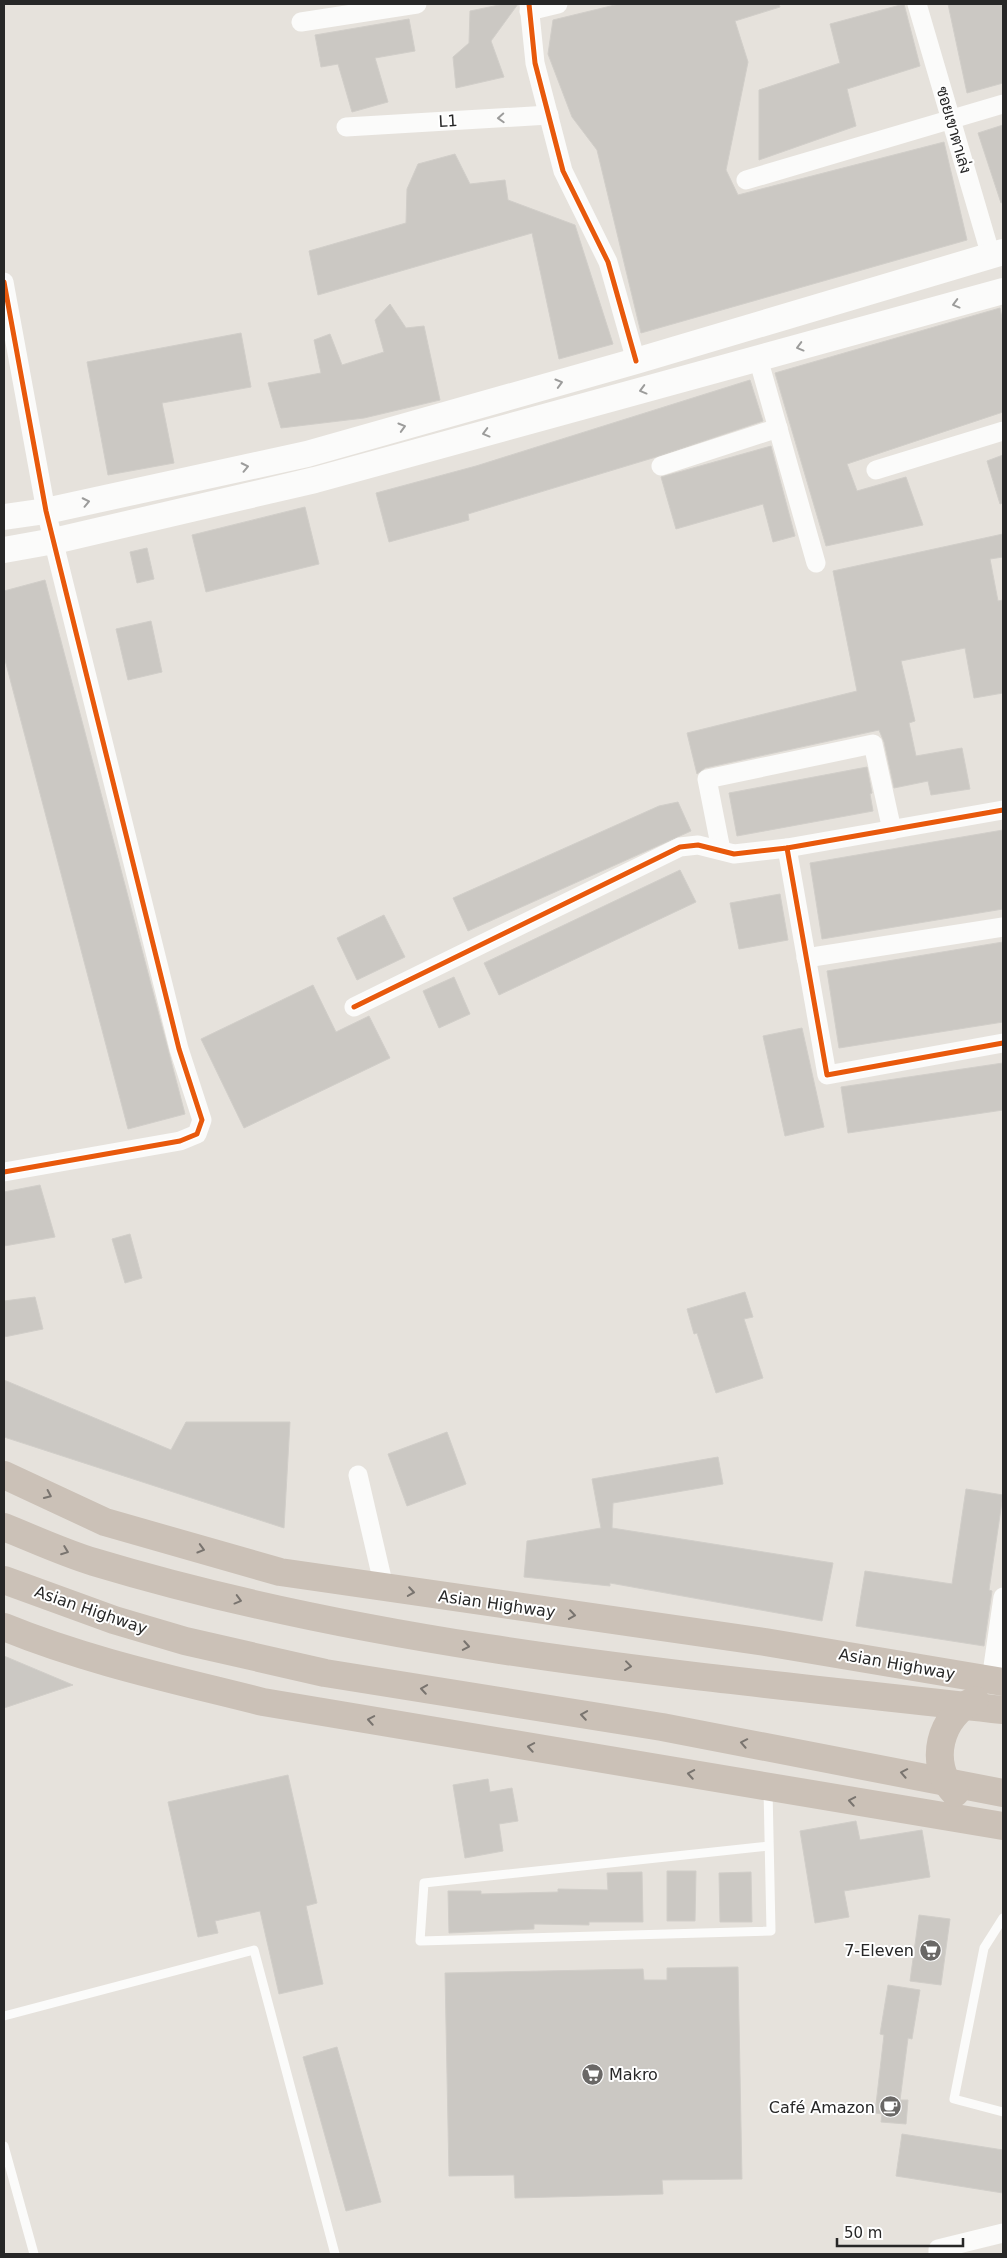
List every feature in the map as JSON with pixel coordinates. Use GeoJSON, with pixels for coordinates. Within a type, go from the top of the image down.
{"type":"FeatureCollection","features":[{"type":"Feature","properties":{"kind":"highway","name":"Asian Highway"},"geometry":{"type":"LineString","coordinates":[[4,1475],[105,1522],[280,1572],[764,1642],[999,1686]]}},
{"type":"Feature","properties":{"kind":"highway","name":"Asian Highway"},"geometry":{"type":"LineString","coordinates":[[4,1527],[92,1562],[271,1609],[473,1647],[752,1682],[1003,1710]]}},
{"type":"Feature","properties":{"kind":"highway","name":"Asian Highway"},"geometry":{"type":"LineString","coordinates":[[4,1580],[114,1620],[186,1641],[325,1673],[662,1727],[1003,1791]]}},
{"type":"Feature","properties":{"kind":"highway"},"geometry":{"type":"LineString","coordinates":[[4,1627],[40,1642],[152,1675],[264,1702],[1003,1826]]}},
{"type":"Feature","properties":{"kind":"highway"},"geometry":{"type":"LineString","coordinates":[[752,1682],[1003,1724]]}},
{"type":"Feature","properties":{"kind":"highway"},"geometry":{"type":"LineString","coordinates":[[999,1686],[983,1697],[972,1701],[954,1714],[942,1734],[940,1757],[946,1780],[961,1799],[982,1810],[1003,1813]]}},
{"type":"Feature","properties":{"kind":"main road"},"geometry":{"type":"LineString","coordinates":[[4,517],[46,511],[307,454],[636,361],[997,254]]}},
{"type":"Feature","properties":{"kind":"main road"},"geometry":{"type":"LineString","coordinates":[[4,550],[315,480],[1003,291]]}},
{"type":"Feature","properties":{"kind":"street"},"geometry":{"type":"LineString","coordinates":[[301,22],[417,4]]}},
{"type":"Feature","properties":{"kind":"street"},"geometry":{"type":"LineString","coordinates":[[558,4],[529,7],[535,63],[564,171],[608,262],[636,361]]}},
{"type":"Feature","properties":{"kind":"street","name":"ซอยเขาตาเล่ง"},"geometry":{"type":"LineString","coordinates":[[917,4],[951,119],[997,254]]}},
{"type":"Feature","properties":{"kind":"street"},"geometry":{"type":"LineString","coordinates":[[746,180],[1003,104]]}},
{"type":"Feature","properties":{"kind":"street","name":"L1"},"geometry":{"type":"LineString","coordinates":[[346,127],[550,115]]}},
{"type":"Feature","properties":{"kind":"street"},"geometry":{"type":"LineString","coordinates":[[4,282],[11,364],[179,1049],[202,1120],[197,1134],[180,1141],[4,1172]]}},
{"type":"Feature","properties":{"kind":"street"},"geometry":{"type":"LineString","coordinates":[[758,358],[816,563]]}},
{"type":"Feature","properties":{"kind":"street"},"geometry":{"type":"LineString","coordinates":[[660,466],[778,428]]}},
{"type":"Feature","properties":{"kind":"street"},"geometry":{"type":"LineString","coordinates":[[876,470],[1003,431]]}},
{"type":"Feature","properties":{"kind":"street"},"geometry":{"type":"LineString","coordinates":[[721,850],[707,780],[873,744],[892,830]]}},
{"type":"Feature","properties":{"kind":"street"},"geometry":{"type":"LineString","coordinates":[[354,1007],[680,847],[698,845],[734,854],[787,848],[1003,810]]}},
{"type":"Feature","properties":{"kind":"street"},"geometry":{"type":"LineString","coordinates":[[787,848],[826,1075],[1003,1044]]}},
{"type":"Feature","properties":{"kind":"street"},"geometry":{"type":"LineString","coordinates":[[806,958],[1003,927]]}},
{"type":"Feature","properties":{"kind":"street"},"geometry":{"type":"LineString","coordinates":[[358,1475],[384,1587]]}},
{"type":"Feature","properties":{"kind":"street"},"geometry":{"type":"LineString","coordinates":[[999,1686],[1003,1597]]}},
{"type":"Feature","properties":{"kind":"street"},"geometry":{"type":"LineString","coordinates":[[938,2254],[938,2249],[1003,2233]]}},
{"type":"Feature","properties":{"kind":"lane"},"geometry":{"type":"LineString","coordinates":[[768,1787],[771,1932],[420,1941],[424,1883],[769,1846]]}},
{"type":"Feature","properties":{"kind":"lane"},"geometry":{"type":"LineString","coordinates":[[1003,1918],[984,1948],[954,2099],[1003,2112]]}},
{"type":"Feature","properties":{"kind":"lane"},"geometry":{"type":"LineString","coordinates":[[4,2016],[254,1950],[335,2254]]}},
{"type":"Feature","properties":{"kind":"lane"},"geometry":{"type":"LineString","coordinates":[[4,2146],[34,2254]]}},
{"type":"Feature","properties":{"kind":"building"},"geometry":{"type":"Polygon","coordinates":[[[504,4],[518,4],[491,41],[504,77],[456,88],[453,57],[469,43],[470,11],[504,4]]]}},
{"type":"Feature","properties":{"kind":"building"},"geometry":{"type":"Polygon","coordinates":[[[619,4],[779,4],[780,7],[735,21],[748,62],[726,170],[738,195],[944,142],[967,240],[641,333],[597,150],[572,117],[548,54],[553,20],[619,4]]]}},
{"type":"Feature","properties":{"kind":"building"},"geometry":{"type":"Polygon","coordinates":[[[904,4],[920,66],[847,89],[856,126],[759,160],[759,90],[840,63],[830,24],[904,4]]]}},
{"type":"Feature","properties":{"kind":"building"},"geometry":{"type":"Polygon","coordinates":[[[948,4],[1003,4],[1003,83],[967,93],[948,4]]]}},
{"type":"Feature","properties":{"kind":"building"},"geometry":{"type":"Polygon","coordinates":[[[409,19],[415,51],[375,58],[388,102],[352,112],[338,64],[321,67],[315,35],[409,19]]]}},
{"type":"Feature","properties":{"kind":"building"},"geometry":{"type":"Polygon","coordinates":[[[1003,125],[1003,202],[1001,203],[978,133],[1003,125]]]}},
{"type":"Feature","properties":{"kind":"building"},"geometry":{"type":"Polygon","coordinates":[[[455,154],[470,184],[505,180],[508,200],[575,225],[613,344],[559,359],[532,233],[318,295],[309,251],[406,223],[407,189],[418,164],[455,154]]]}},
{"type":"Feature","properties":{"kind":"building"},"geometry":{"type":"Polygon","coordinates":[[[390,304],[406,328],[424,326],[440,400],[364,418],[281,428],[268,383],[321,373],[314,340],[330,334],[342,365],[384,352],[375,320],[390,304]]]}},
{"type":"Feature","properties":{"kind":"building"},"geometry":{"type":"Polygon","coordinates":[[[1000,308],[1003,323],[1003,412],[847,464],[857,491],[906,477],[923,525],[826,546],[775,373],[1000,308]]]}},
{"type":"Feature","properties":{"kind":"building"},"geometry":{"type":"Polygon","coordinates":[[[241,333],[251,387],[162,403],[174,463],[108,475],[87,362],[241,333]]]}},
{"type":"Feature","properties":{"kind":"building"},"geometry":{"type":"Polygon","coordinates":[[[750,380],[763,421],[656,457],[468,514],[469,520],[389,542],[376,493],[476,466],[750,380]]]}},
{"type":"Feature","properties":{"kind":"building"},"geometry":{"type":"Polygon","coordinates":[[[771,446],[795,536],[773,542],[763,504],[676,529],[661,477],[771,446]]]}},
{"type":"Feature","properties":{"kind":"building"},"geometry":{"type":"Polygon","coordinates":[[[1003,455],[1003,503],[1000,504],[987,461],[1003,455]]]}},
{"type":"Feature","properties":{"kind":"building"},"geometry":{"type":"Polygon","coordinates":[[[305,507],[319,564],[206,592],[192,535],[305,507]]]}},
{"type":"Feature","properties":{"kind":"building"},"geometry":{"type":"Polygon","coordinates":[[[1003,534],[1003,557],[990,559],[998,601],[1003,600],[1003,693],[974,698],[965,648],[901,661],[915,721],[909,723],[916,756],[962,748],[970,789],[931,795],[928,781],[894,788],[884,742],[879,730],[705,768],[697,774],[687,733],[857,691],[833,571],[1003,534]]]}},
{"type":"Feature","properties":{"kind":"building"},"geometry":{"type":"Polygon","coordinates":[[[147,548],[154,579],[137,583],[130,552],[147,548]]]}},
{"type":"Feature","properties":{"kind":"building"},"geometry":{"type":"Polygon","coordinates":[[[45,580],[185,1114],[128,1129],[4,656],[4,591],[45,580]]]}},
{"type":"Feature","properties":{"kind":"building"},"geometry":{"type":"Polygon","coordinates":[[[151,621],[162,672],[128,680],[116,629],[151,621]]]}},
{"type":"Feature","properties":{"kind":"building"},"geometry":{"type":"Polygon","coordinates":[[[867,767],[873,811],[737,836],[729,793],[867,767]]]}},
{"type":"Feature","properties":{"kind":"building"},"geometry":{"type":"Polygon","coordinates":[[[678,802],[691,831],[468,931],[453,898],[659,806],[678,802]]]}},
{"type":"Feature","properties":{"kind":"building"},"geometry":{"type":"Polygon","coordinates":[[[1003,830],[1003,909],[822,939],[810,863],[1003,830]]]}},
{"type":"Feature","properties":{"kind":"building"},"geometry":{"type":"Polygon","coordinates":[[[680,870],[696,902],[499,995],[484,963],[680,870]]]}},
{"type":"Feature","properties":{"kind":"building"},"geometry":{"type":"Polygon","coordinates":[[[780,894],[788,940],[739,949],[730,903],[780,894]]]}},
{"type":"Feature","properties":{"kind":"building"},"geometry":{"type":"Polygon","coordinates":[[[384,915],[405,957],[357,980],[337,938],[384,915]]]}},
{"type":"Feature","properties":{"kind":"building"},"geometry":{"type":"Polygon","coordinates":[[[1003,942],[1003,1022],[839,1048],[827,971],[1003,942]]]}},
{"type":"Feature","properties":{"kind":"building"},"geometry":{"type":"Polygon","coordinates":[[[454,977],[470,1014],[439,1028],[423,991],[454,977]]]}},
{"type":"Feature","properties":{"kind":"building"},"geometry":{"type":"Polygon","coordinates":[[[313,985],[336,1032],[369,1016],[390,1058],[244,1128],[201,1039],[313,985]]]}},
{"type":"Feature","properties":{"kind":"building"},"geometry":{"type":"Polygon","coordinates":[[[802,1028],[824,1127],[785,1136],[763,1036],[802,1028]]]}},
{"type":"Feature","properties":{"kind":"building"},"geometry":{"type":"Polygon","coordinates":[[[1003,1063],[1003,1110],[848,1133],[841,1087],[1003,1063]]]}},
{"type":"Feature","properties":{"kind":"building"},"geometry":{"type":"Polygon","coordinates":[[[40,1185],[55,1237],[4,1246],[4,1192],[40,1185]]]}},
{"type":"Feature","properties":{"kind":"building"},"geometry":{"type":"Polygon","coordinates":[[[130,1234],[142,1278],[125,1283],[112,1239],[130,1234]]]}},
{"type":"Feature","properties":{"kind":"building"},"geometry":{"type":"Polygon","coordinates":[[[745,1292],[753,1317],[744,1319],[763,1378],[716,1393],[697,1333],[694,1334],[687,1309],[745,1292]]]}},
{"type":"Feature","properties":{"kind":"building"},"geometry":{"type":"Polygon","coordinates":[[[35,1297],[43,1329],[4,1337],[4,1301],[35,1297]]]}},
{"type":"Feature","properties":{"kind":"building"},"geometry":{"type":"Polygon","coordinates":[[[4,1380],[171,1450],[186,1422],[290,1422],[284,1528],[4,1437],[4,1380]]]}},
{"type":"Feature","properties":{"kind":"building"},"geometry":{"type":"Polygon","coordinates":[[[447,1432],[466,1484],[407,1506],[388,1454],[447,1432]]]}},
{"type":"Feature","properties":{"kind":"building"},"geometry":{"type":"Polygon","coordinates":[[[718,1457],[723,1484],[613,1503],[612,1528],[833,1563],[822,1621],[610,1583],[610,1586],[524,1577],[527,1541],[601,1528],[592,1479],[718,1457]]]}},
{"type":"Feature","properties":{"kind":"building"},"geometry":{"type":"Polygon","coordinates":[[[966,1489],[1003,1495],[989,1590],[992,1591],[984,1646],[856,1626],[865,1571],[952,1584],[966,1489]]]}},
{"type":"Feature","properties":{"kind":"building"},"geometry":{"type":"Polygon","coordinates":[[[4,1656],[73,1685],[4,1708],[4,1656]]]}},
{"type":"Feature","properties":{"kind":"building"},"geometry":{"type":"Polygon","coordinates":[[[288,1775],[317,1903],[306,1906],[323,1984],[279,1994],[260,1911],[215,1921],[218,1933],[198,1937],[168,1802],[288,1775]]]}},
{"type":"Feature","properties":{"kind":"building"},"geometry":{"type":"Polygon","coordinates":[[[488,1779],[490,1792],[512,1788],[518,1821],[499,1824],[503,1851],[465,1858],[453,1785],[488,1779]]]}},
{"type":"Feature","properties":{"kind":"building"},"geometry":{"type":"Polygon","coordinates":[[[856,1821],[860,1840],[922,1830],[930,1877],[844,1891],[849,1917],[815,1923],[800,1831],[856,1821]]]}},
{"type":"Feature","properties":{"kind":"building"},"geometry":{"type":"Polygon","coordinates":[[[667,1871],[696,1871],[695,1921],[667,1921],[667,1871]]]}},
{"type":"Feature","properties":{"kind":"building"},"geometry":{"type":"Polygon","coordinates":[[[642,1872],[643,1922],[589,1922],[589,1925],[534,1924],[534,1929],[449,1933],[448,1891],[481,1891],[481,1894],[558,1892],[558,1889],[608,1890],[607,1873],[642,1872]]]}},
{"type":"Feature","properties":{"kind":"building"},"geometry":{"type":"Polygon","coordinates":[[[751,1872],[752,1922],[720,1922],[719,1873],[751,1872]]]}},
{"type":"Feature","properties":{"kind":"building","name":"7-Eleven"},"geometry":{"type":"Polygon","coordinates":[[[919,1915],[950,1919],[941,1985],[910,1981],[919,1915]]]}},
{"type":"Feature","properties":{"kind":"building","name":"Makro"},"geometry":{"type":"Polygon","coordinates":[[[738,1967],[742,2179],[662,2180],[663,2194],[515,2198],[514,2175],[449,2176],[445,1973],[643,1969],[644,1980],[667,1980],[667,1968],[738,1967]]]}},
{"type":"Feature","properties":{"kind":"building"},"geometry":{"type":"Polygon","coordinates":[[[888,1985],[920,1990],[912,2039],[908,2038],[900,2100],[908,2100],[906,2124],[881,2122],[882,2114],[875,2113],[884,2035],[880,2034],[888,1985]]]}},
{"type":"Feature","properties":{"kind":"building"},"geometry":{"type":"Polygon","coordinates":[[[337,2047],[381,2202],[346,2211],[303,2057],[337,2047]]]}},
{"type":"Feature","properties":{"kind":"building"},"geometry":{"type":"Polygon","coordinates":[[[902,2134],[1003,2150],[1003,2193],[896,2176],[902,2134]]]}},
{"type":"Feature","properties":{"kind":"cycle path"},"geometry":{"type":"LineString","coordinates":[[529,4],[535,63],[563,171],[608,262],[636,361]]}},
{"type":"Feature","properties":{"kind":"cycle path"},"geometry":{"type":"LineString","coordinates":[[4,282],[46,511],[179,1049],[202,1120],[197,1134],[180,1141],[4,1172]]}},
{"type":"Feature","properties":{"kind":"cycle path"},"geometry":{"type":"LineString","coordinates":[[354,1007],[680,847],[698,845],[734,854],[787,848],[1003,810]]}},
{"type":"Feature","properties":{"kind":"cycle path"},"geometry":{"type":"LineString","coordinates":[[787,848],[827,1075],[1003,1043]]}},
{"type":"Feature","properties":{"kind":"place","name":"7-Eleven"},"geometry":{"type":"Point","coordinates":[930,1950]}},
{"type":"Feature","properties":{"kind":"place","name":"Makro"},"geometry":{"type":"Point","coordinates":[593,2074]}},
{"type":"Feature","properties":{"kind":"place","name":"Café Amazon"},"geometry":{"type":"Point","coordinates":[891,2107]}}]}
